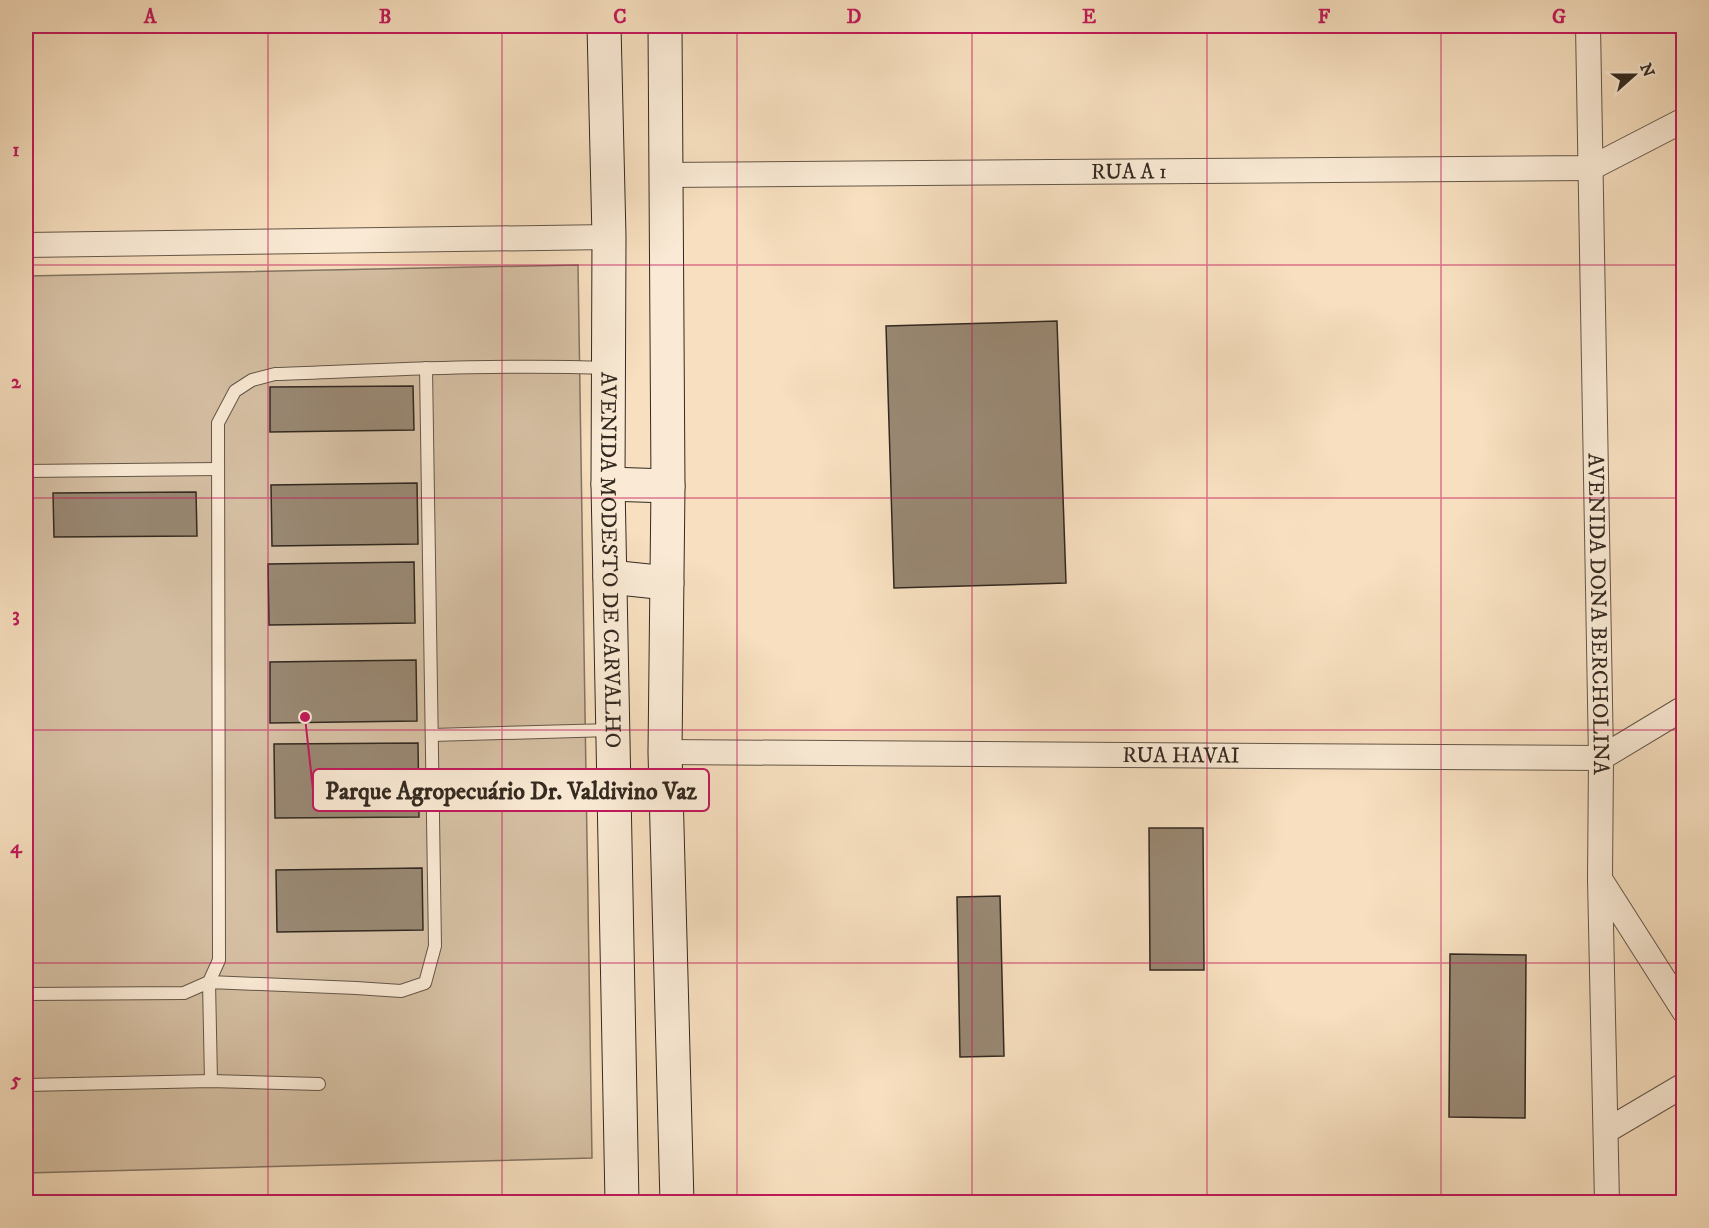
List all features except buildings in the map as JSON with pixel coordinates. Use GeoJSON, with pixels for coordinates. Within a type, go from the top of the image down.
{"type":"FeatureCollection","features":[{"type":"Feature","properties":{"kind":"main road","name":"AVENIDA MODESTO DE CARVALHO"},"geometry":{"type":"LineString","coordinates":[[604,26],[609,237],[608,484],[622,1203]]}},
{"type":"Feature","properties":{"kind":"main road"},"geometry":{"type":"LineString","coordinates":[[665,26],[668,486],[665,752],[677,1203]]}},
{"type":"Feature","properties":{"kind":"main road"},"geometry":{"type":"LineString","coordinates":[[608,484],[668,486]]}},
{"type":"Feature","properties":{"kind":"main road"},"geometry":{"type":"LineString","coordinates":[[610,577],[667,583]]}},
{"type":"Feature","properties":{"kind":"street","name":"AVENIDA DONA BERCHOLINA"},"geometry":{"type":"LineString","coordinates":[[1588,26],[1607,1203]]}},
{"type":"Feature","properties":{"kind":"street"},"geometry":{"type":"LineString","coordinates":[[1591,168],[1683,120]]}},
{"type":"Feature","properties":{"kind":"street","name":"RUA A 1"},"geometry":{"type":"LineString","coordinates":[[665,175],[1591,168]]}},
{"type":"Feature","properties":{"kind":"street"},"geometry":{"type":"LineString","coordinates":[[26,245],[609,237]]}},
{"type":"Feature","properties":{"kind":"street"},"geometry":{"type":"LineString","coordinates":[[1601,758],[1683,708]]}},
{"type":"Feature","properties":{"kind":"street","name":"RUA HAVAI"},"geometry":{"type":"LineString","coordinates":[[665,752],[1601,758]]}},
{"type":"Feature","properties":{"kind":"street"},"geometry":{"type":"LineString","coordinates":[[1600,879],[1683,1011]]}},
{"type":"Feature","properties":{"kind":"street"},"geometry":{"type":"LineString","coordinates":[[1606,1131],[1683,1085]]}},
{"type":"Feature","properties":{"kind":"lane"},"geometry":{"type":"LineString","coordinates":[[211,1081],[209,982],[219,960],[218,423],[235,391],[252,380],[275,374],[426,368],[559,366],[609,368]]}},
{"type":"Feature","properties":{"kind":"lane"},"geometry":{"type":"LineString","coordinates":[[26,994],[184,993],[209,982],[401,992],[425,983],[435,946],[426,368]]}},
{"type":"Feature","properties":{"kind":"lane"},"geometry":{"type":"LineString","coordinates":[[26,471],[218,469]]}},
{"type":"Feature","properties":{"kind":"lane"},"geometry":{"type":"LineString","coordinates":[[432,735],[613,730]]}},
{"type":"Feature","properties":{"kind":"lane"},"geometry":{"type":"LineString","coordinates":[[26,1084],[211,1081],[319,1084]]}},
{"type":"Feature","properties":{"kind":"shaded area"},"geometry":{"type":"Polygon","coordinates":[[[578,265],[592,1158],[26,1173],[26,276],[578,265]]]}},
{"type":"Feature","properties":{"kind":"place","name":"Parque Agropecuário Dr. Valdivino Vaz"},"geometry":{"type":"Point","coordinates":[305,717]}}]}
